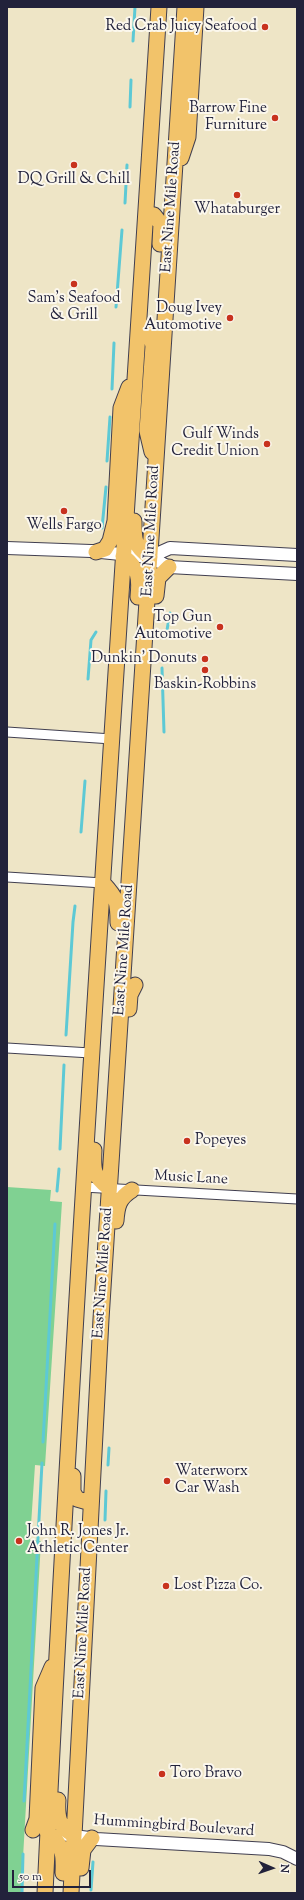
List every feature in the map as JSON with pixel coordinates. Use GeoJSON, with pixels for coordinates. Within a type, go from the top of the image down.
{"type":"FeatureCollection","features":[{"type":"Feature","properties":{"kind":"main road","name":"East Nine Mile Road"},"geometry":{"type":"LineString","coordinates":[[45,1893],[40,1831],[56,1657],[91,1053],[159,7]]}},
{"type":"Feature","properties":{"kind":"main road"},"geometry":{"type":"LineString","coordinates":[[174,184],[166,156],[176,7]]}},
{"type":"Feature","properties":{"kind":"main road","name":"East Nine Mile Road"},"geometry":{"type":"LineString","coordinates":[[71,1893],[101,1319],[185,7]]}},
{"type":"Feature","properties":{"kind":"main road"},"geometry":{"type":"LineString","coordinates":[[174,184],[188,137],[196,7]]}},
{"type":"Feature","properties":{"kind":"main road"},"geometry":{"type":"LineString","coordinates":[[150,558],[135,544],[134,527],[162,98],[155,67]]}},
{"type":"Feature","properties":{"kind":"main road"},"geometry":{"type":"LineString","coordinates":[[154,215],[161,224],[161,298],[166,310]]}},
{"type":"Feature","properties":{"kind":"main road"},"geometry":{"type":"LineString","coordinates":[[147,328],[150,333],[153,346],[147,432],[156,464]]}},
{"type":"Feature","properties":{"kind":"main road"},"geometry":{"type":"LineString","coordinates":[[96,552],[105,548],[110,541],[114,527],[122,408],[135,369]]}},
{"type":"Feature","properties":{"kind":"main road"},"geometry":{"type":"LineString","coordinates":[[124,556],[135,565],[139,588],[126,768],[134,806]]}},
{"type":"Feature","properties":{"kind":"main road"},"geometry":{"type":"LineString","coordinates":[[125,940],[135,914],[156,591],[158,578],[169,567]]}},
{"type":"Feature","properties":{"kind":"main road"},"geometry":{"type":"LineString","coordinates":[[103,883],[115,896],[118,905],[118,933],[123,963]]}},
{"type":"Feature","properties":{"kind":"main road"},"geometry":{"type":"LineString","coordinates":[[112,1146],[122,1124],[130,995],[135,985]]}},
{"type":"Feature","properties":{"kind":"main road"},"geometry":{"type":"LineString","coordinates":[[91,1053],[99,1070],[93,1165],[97,1179],[109,1188]]}},
{"type":"Feature","properties":{"kind":"main road"},"geometry":{"type":"LineString","coordinates":[[101,1319],[112,1278],[117,1206],[123,1195],[132,1190]]}},
{"type":"Feature","properties":{"kind":"main road"},"geometry":{"type":"LineString","coordinates":[[73,1362],[76,1432],[73,1492],[77,1499],[91,1503]]}},
{"type":"Feature","properties":{"kind":"main road"},"geometry":{"type":"LineString","coordinates":[[62,1545],[69,1571],[58,1817],[63,1828],[74,1836]]}},
{"type":"Feature","properties":{"kind":"main road"},"geometry":{"type":"LineString","coordinates":[[40,1831],[56,1838],[62,1849],[62,1893]]}},
{"type":"Feature","properties":{"kind":"main road"},"geometry":{"type":"LineString","coordinates":[[79,1893],[83,1850],[92,1838]]}},
{"type":"Feature","properties":{"kind":"street"},"geometry":{"type":"LineString","coordinates":[[7,548],[96,552],[150,558],[169,567],[297,574]]}},
{"type":"Feature","properties":{"kind":"street"},"geometry":{"type":"LineString","coordinates":[[150,558],[170,548],[297,555]]}},
{"type":"Feature","properties":{"kind":"street"},"geometry":{"type":"LineString","coordinates":[[7,732],[112,739]]}},
{"type":"Feature","properties":{"kind":"street"},"geometry":{"type":"LineString","coordinates":[[7,877],[103,883]]}},
{"type":"Feature","properties":{"kind":"street"},"geometry":{"type":"LineString","coordinates":[[7,1048],[91,1053]]}},
{"type":"Feature","properties":{"kind":"street","name":"Music Lane"},"geometry":{"type":"LineString","coordinates":[[83,1187],[297,1199]]}},
{"type":"Feature","properties":{"kind":"street","name":"Hummingbird Boulevard"},"geometry":{"type":"LineString","coordinates":[[40,1831],[92,1838],[269,1848],[283,1852],[297,1859]]}},
{"type":"Feature","properties":{"kind":"green space","name":"John R. Jones Jr. Athletic Center"},"geometry":{"type":"Polygon","coordinates":[[[7,1187],[51,1190],[50,1201],[62,1202],[45,1466],[35,1465],[30,1540],[41,1541],[21,1893],[7,1893],[7,1187]]]}},
{"type":"Feature","properties":{"kind":"waterway"},"geometry":{"type":"LineString","coordinates":[[133,41],[135,7]]}},
{"type":"Feature","properties":{"kind":"waterway"},"geometry":{"type":"LineString","coordinates":[[130,107],[131,80]]}},
{"type":"Feature","properties":{"kind":"waterway"},"geometry":{"type":"LineString","coordinates":[[125,203],[127,165]]}},
{"type":"Feature","properties":{"kind":"waterway"},"geometry":{"type":"LineString","coordinates":[[116,307],[122,230]]}},
{"type":"Feature","properties":{"kind":"waterway"},"geometry":{"type":"LineString","coordinates":[[112,389],[114,343]]}},
{"type":"Feature","properties":{"kind":"waterway"},"geometry":{"type":"LineString","coordinates":[[107,461],[110,417]]}},
{"type":"Feature","properties":{"kind":"waterway"},"geometry":{"type":"LineString","coordinates":[[102,528],[106,487]]}},
{"type":"Feature","properties":{"kind":"waterway"},"geometry":{"type":"LineString","coordinates":[[167,630],[170,613]]}},
{"type":"Feature","properties":{"kind":"waterway"},"geometry":{"type":"LineString","coordinates":[[88,679],[91,640],[96,632]]}},
{"type":"Feature","properties":{"kind":"waterway"},"geometry":{"type":"LineString","coordinates":[[162,668],[164,732]]}},
{"type":"Feature","properties":{"kind":"waterway"},"geometry":{"type":"LineString","coordinates":[[81,832],[85,781]]}},
{"type":"Feature","properties":{"kind":"waterway"},"geometry":{"type":"LineString","coordinates":[[66,1035],[75,906]]}},
{"type":"Feature","properties":{"kind":"waterway"},"geometry":{"type":"LineString","coordinates":[[60,1149],[64,1065]]}},
{"type":"Feature","properties":{"kind":"waterway"},"geometry":{"type":"LineString","coordinates":[[57,1191],[59,1169]]}},
{"type":"Feature","properties":{"kind":"waterway"},"geometry":{"type":"LineString","coordinates":[[43,1442],[55,1224]]}},
{"type":"Feature","properties":{"kind":"waterway"},"geometry":{"type":"LineString","coordinates":[[108,1465],[109,1448]]}},
{"type":"Feature","properties":{"kind":"waterway"},"geometry":{"type":"LineString","coordinates":[[24,1801],[42,1463]]}},
{"type":"Feature","properties":{"kind":"waterway"},"geometry":{"type":"LineString","coordinates":[[105,1520],[106,1491]]}},
{"type":"Feature","properties":{"kind":"waterway"},"geometry":{"type":"LineString","coordinates":[[22,1893],[23,1854]]}},
{"type":"Feature","properties":{"kind":"waterway"},"geometry":{"type":"LineString","coordinates":[[91,1890],[93,1862]]}},
{"type":"Feature","properties":{"kind":"place","name":"Red Crab Juicy Seafood"},"geometry":{"type":"Point","coordinates":[265,27]}},
{"type":"Feature","properties":{"kind":"place","name":"Barrow Fine Furniture"},"geometry":{"type":"Point","coordinates":[275,118]}},
{"type":"Feature","properties":{"kind":"place","name":"DQ Grill & Chill"},"geometry":{"type":"Point","coordinates":[74,165]}},
{"type":"Feature","properties":{"kind":"place","name":"Whataburger"},"geometry":{"type":"Point","coordinates":[237,195]}},
{"type":"Feature","properties":{"kind":"place","name":"Sam's Seafood & Grill"},"geometry":{"type":"Point","coordinates":[74,284]}},
{"type":"Feature","properties":{"kind":"place","name":"Doug Ivey Automotive"},"geometry":{"type":"Point","coordinates":[230,318]}},
{"type":"Feature","properties":{"kind":"place","name":"Gulf Winds Credit Union"},"geometry":{"type":"Point","coordinates":[267,444]}},
{"type":"Feature","properties":{"kind":"place","name":"Wells Fargo"},"geometry":{"type":"Point","coordinates":[64,511]}},
{"type":"Feature","properties":{"kind":"place","name":"Top Gun Automotive"},"geometry":{"type":"Point","coordinates":[220,627]}},
{"type":"Feature","properties":{"kind":"place","name":"Dunkin' Donuts"},"geometry":{"type":"Point","coordinates":[205,659]}},
{"type":"Feature","properties":{"kind":"place","name":"Baskin-Robbins"},"geometry":{"type":"Point","coordinates":[205,670]}},
{"type":"Feature","properties":{"kind":"place","name":"Popeyes"},"geometry":{"type":"Point","coordinates":[187,1141]}},
{"type":"Feature","properties":{"kind":"place","name":"Waterworx Car Wash"},"geometry":{"type":"Point","coordinates":[167,1481]}},
{"type":"Feature","properties":{"kind":"place","name":"John R. Jones Jr. Athletic Center"},"geometry":{"type":"Point","coordinates":[19,1541]}},
{"type":"Feature","properties":{"kind":"place","name":"Lost Pizza Co."},"geometry":{"type":"Point","coordinates":[166,1586]}},
{"type":"Feature","properties":{"kind":"place","name":"Toro Bravo"},"geometry":{"type":"Point","coordinates":[162,1774]}}]}
